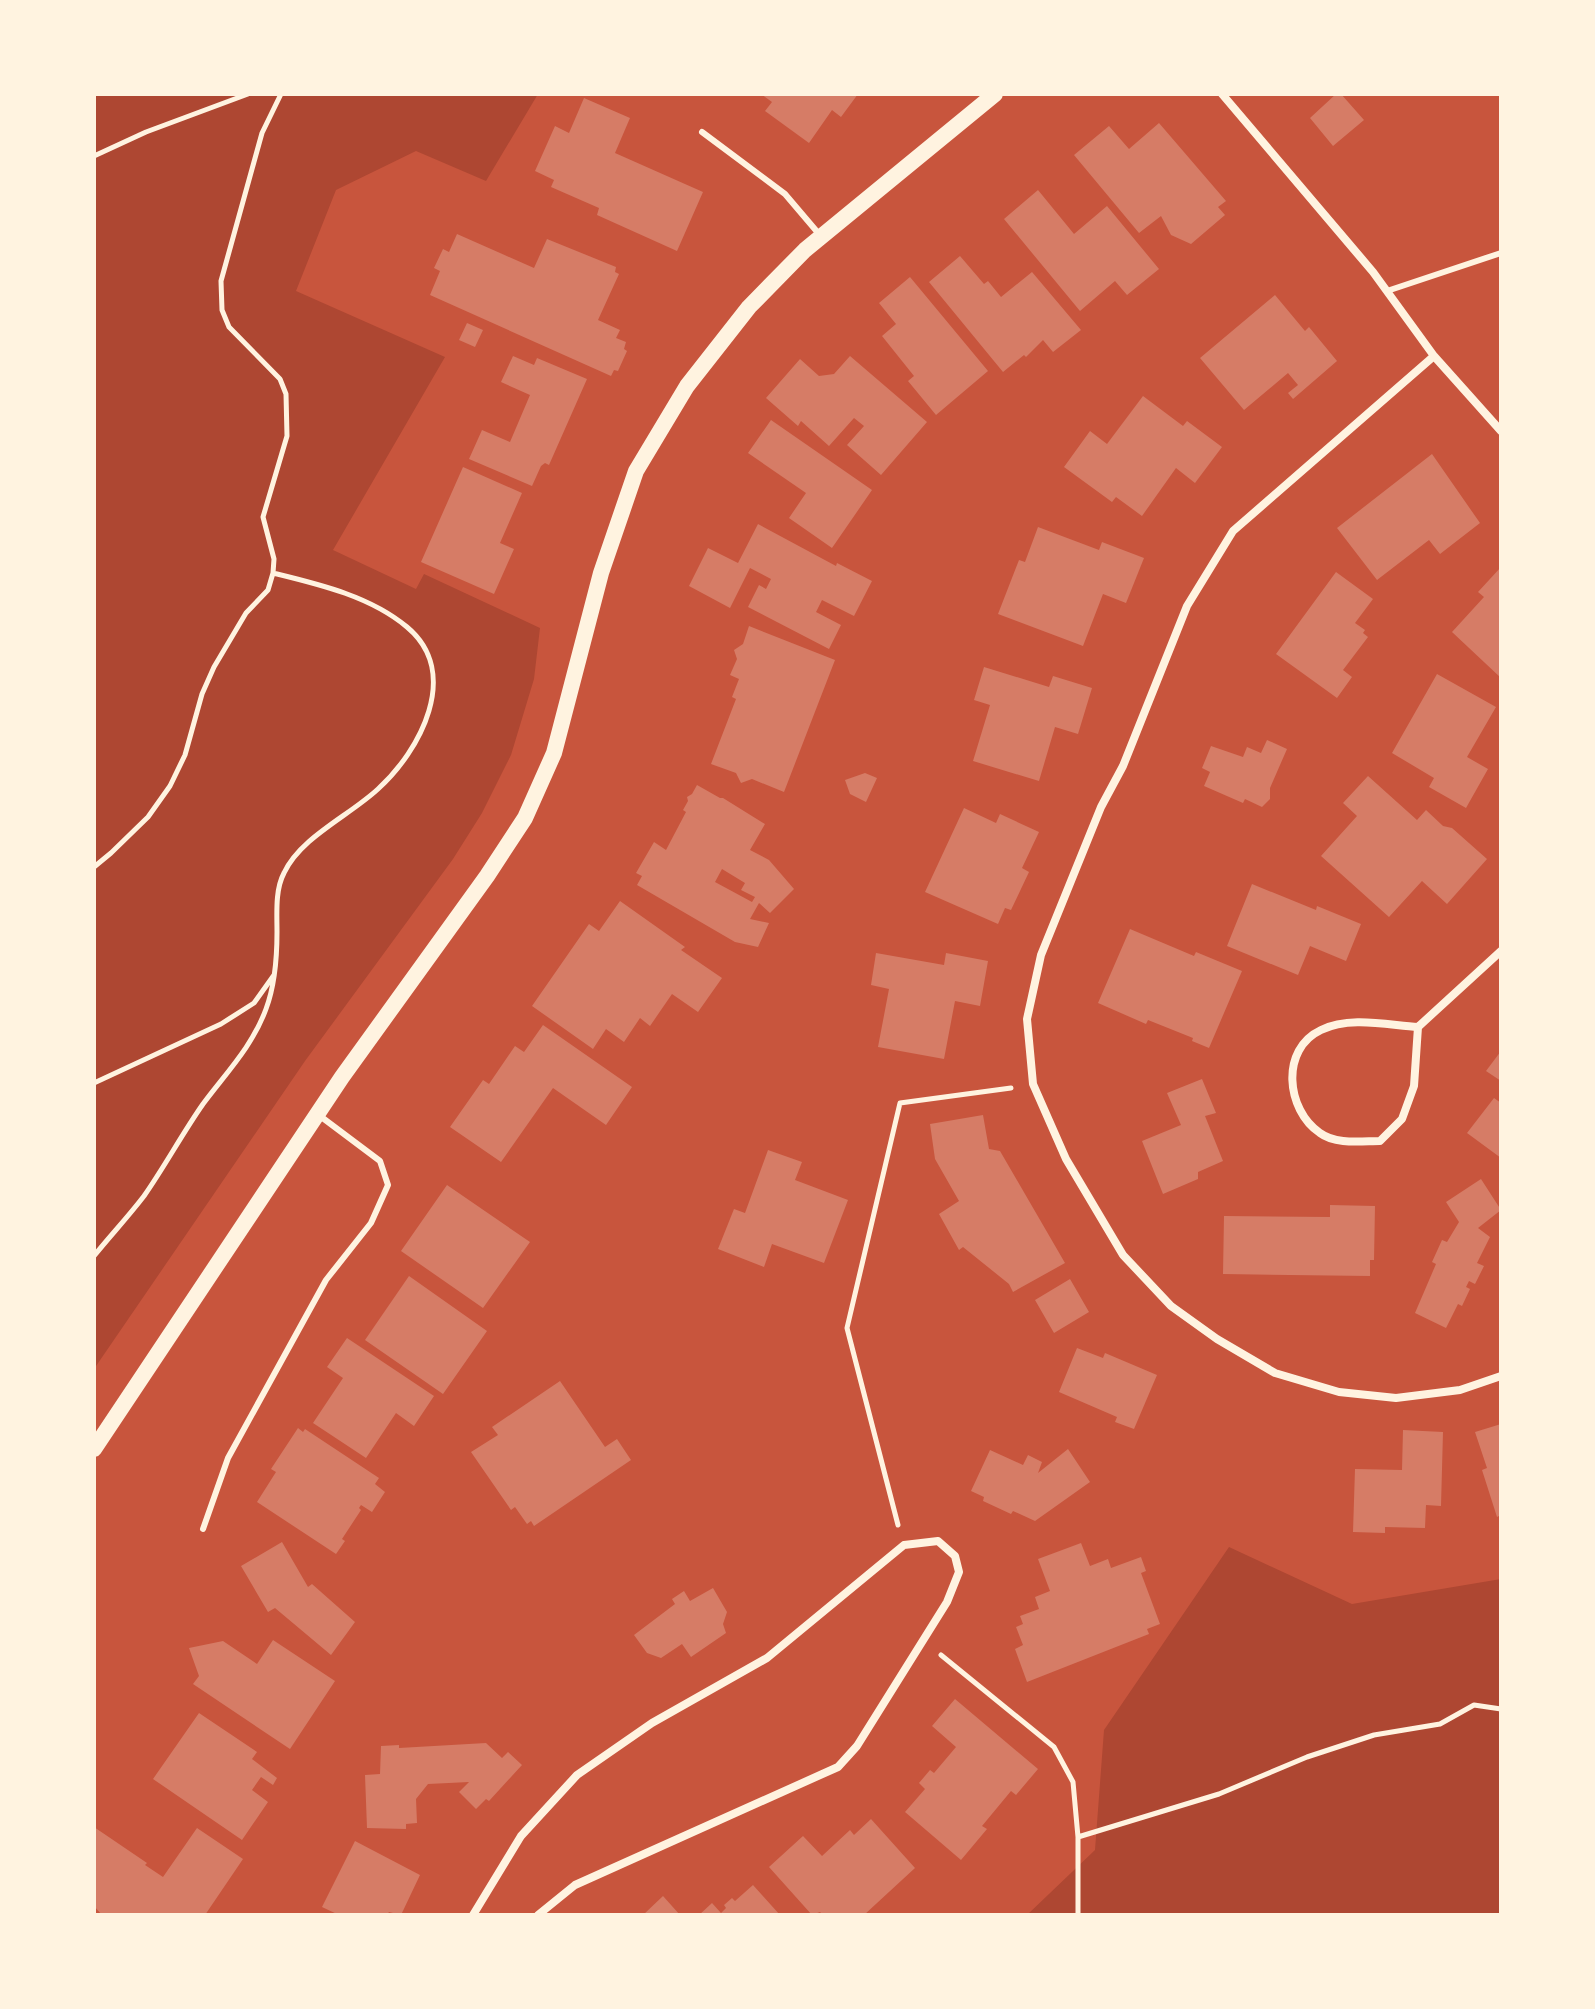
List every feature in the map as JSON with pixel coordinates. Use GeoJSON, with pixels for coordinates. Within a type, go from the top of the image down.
{"type":"FeatureCollection","features":[{"type":"Feature","properties":{"kind":"main road"},"geometry":{"type":"LineString","coordinates":[[94,1449],[317,1114],[525,818],[554,753],[601,573],[636,471],[687,386],[749,307],[805,250],[995,94]]}},
{"type":"Feature","properties":{"kind":"street"},"geometry":{"type":"LineString","coordinates":[[1222,94],[1387,291],[1434,356],[1501,431]]}},
{"type":"Feature","properties":{"kind":"street"},"geometry":{"type":"LineString","coordinates":[[1434,356],[1233,531],[1187,606],[1123,766],[1101,807],[1041,955],[1027,1019],[1033,1084],[1066,1159],[1123,1255],[1171,1306],[1217,1339],[1275,1373],[1339,1392],[1396,1398],[1460,1390],[1501,1376]]}},
{"type":"Feature","properties":{"kind":"street"},"geometry":{"type":"LineString","coordinates":[[1418,1027],[1349,1022],[1320,1030],[1300,1047],[1290,1077],[1300,1110],[1320,1134],[1345,1141],[1380,1141],[1402,1119],[1414,1086],[1418,1027],[1501,951]]}},
{"type":"Feature","properties":{"kind":"street"},"geometry":{"type":"LineString","coordinates":[[473,1915],[521,1836],[577,1775],[652,1723],[767,1658],[904,1545],[938,1541],[955,1556],[959,1572],[947,1602],[857,1746],[838,1767],[575,1885],[538,1915]]}},
{"type":"Feature","properties":{"kind":"lane"},"geometry":{"type":"LineString","coordinates":[[702,132],[785,194],[821,237]]}},
{"type":"Feature","properties":{"kind":"lane"},"geometry":{"type":"LineString","coordinates":[[1387,291],[1501,253]]}},
{"type":"Feature","properties":{"kind":"lane"},"geometry":{"type":"LineString","coordinates":[[203,1529],[228,1458],[326,1280],[371,1223],[388,1185],[380,1161],[317,1114]]}},
{"type":"Feature","properties":{"kind":"path"},"geometry":{"type":"LineString","coordinates":[[94,156],[146,132],[248,94]]}},
{"type":"Feature","properties":{"kind":"path"},"geometry":{"type":"LineString","coordinates":[[94,867],[148,817],[170,786],[185,755],[202,694],[214,667],[246,613],[268,590],[273,573],[274,559],[263,517],[287,436],[286,394],[280,379],[229,327],[222,310],[221,281],[262,133],[281,94]]}},
{"type":"Feature","properties":{"kind":"path"},"geometry":{"type":"LineString","coordinates":[[94,1256],[142,1198],[197,1113],[246,1049],[266,1010],[275,974],[277,909],[286,868],[303,847],[369,798],[408,756],[426,724],[431,707],[432,687],[426,652],[407,627],[364,602],[315,583],[273,573]]}},
{"type":"Feature","properties":{"kind":"path"},"geometry":{"type":"LineString","coordinates":[[94,1083],[221,1024],[254,1003],[275,974]]}},
{"type":"Feature","properties":{"kind":"path"},"geometry":{"type":"LineString","coordinates":[[904,1545],[847,1328],[900,1103],[1033,1084]]}},
{"type":"Feature","properties":{"kind":"path"},"geometry":{"type":"LineString","coordinates":[[923,1640],[1054,1747],[1073,1782],[1078,1837],[1078,1915]]}},
{"type":"Feature","properties":{"kind":"path"},"geometry":{"type":"LineString","coordinates":[[1078,1837],[1219,1794],[1307,1757],[1374,1735],[1440,1724],[1474,1705],[1501,1709]]}},
{"type":"Feature","properties":{"kind":"shaded area"},"geometry":{"type":"Polygon","coordinates":[[[94,94],[538,94],[486,181],[416,151],[336,190],[296,291],[445,357],[333,550],[416,589],[424,574],[540,628],[534,679],[511,755],[482,813],[453,859],[305,1061],[94,1369],[94,94]]]}},
{"type":"Feature","properties":{"kind":"shaded area"},"geometry":{"type":"Polygon","coordinates":[[[1229,1547],[1352,1604],[1501,1579],[1501,1915],[1027,1915],[1095,1850],[1104,1730],[1229,1547]]]}},
{"type":"Feature","properties":{"kind":"building"},"geometry":{"type":"Polygon","coordinates":[[[761,94],[858,94],[841,117],[832,110],[809,143],[765,111],[772,102],[761,94]]]}},
{"type":"Feature","properties":{"kind":"building"},"geometry":{"type":"Polygon","coordinates":[[[1336,94],[1341,94],[1364,120],[1333,146],[1310,118],[1336,94]]]}},
{"type":"Feature","properties":{"kind":"building"},"geometry":{"type":"Polygon","coordinates":[[[584,98],[630,118],[615,153],[703,192],[677,251],[597,215],[599,208],[551,187],[554,180],[535,171],[555,126],[569,133],[584,98]]]}},
{"type":"Feature","properties":{"kind":"building"},"geometry":{"type":"Polygon","coordinates":[[[1159,123],[1226,201],[1218,207],[1225,215],[1191,244],[1171,235],[1161,216],[1139,233],[1074,155],[1109,126],[1129,149],[1159,123]]]}},
{"type":"Feature","properties":{"kind":"building"},"geometry":{"type":"Polygon","coordinates":[[[1038,190],[1074,234],[1107,206],[1159,269],[1127,295],[1115,281],[1080,311],[1004,219],[1038,190]]]}},
{"type":"Feature","properties":{"kind":"building"},"geometry":{"type":"Polygon","coordinates":[[[457,234],[534,268],[547,239],[616,267],[615,272],[619,274],[598,320],[620,330],[616,338],[626,342],[624,349],[627,351],[618,371],[614,370],[611,376],[430,295],[440,271],[434,268],[443,249],[449,252],[457,234]]]}},
{"type":"Feature","properties":{"kind":"building"},"geometry":{"type":"Polygon","coordinates":[[[960,256],[984,284],[988,281],[1001,297],[1032,272],[1081,330],[1053,352],[1043,340],[1026,357],[1024,355],[1003,372],[929,282],[960,256]]]}},
{"type":"Feature","properties":{"kind":"building"},"geometry":{"type":"Polygon","coordinates":[[[910,277],[988,371],[936,415],[908,381],[914,376],[882,336],[896,324],[879,303],[910,277]]]}},
{"type":"Feature","properties":{"kind":"building"},"geometry":{"type":"Polygon","coordinates":[[[1275,295],[1305,331],[1309,327],[1337,361],[1293,399],[1288,393],[1298,385],[1288,373],[1244,410],[1200,358],[1275,295]]]}},
{"type":"Feature","properties":{"kind":"building"},"geometry":{"type":"Polygon","coordinates":[[[467,323],[483,330],[475,347],[459,340],[467,323]]]}},
{"type":"Feature","properties":{"kind":"building"},"geometry":{"type":"Polygon","coordinates":[[[513,356],[534,365],[537,358],[587,379],[549,465],[545,463],[541,466],[532,486],[469,459],[482,430],[510,442],[530,395],[501,382],[513,356]]]}},
{"type":"Feature","properties":{"kind":"building"},"geometry":{"type":"Polygon","coordinates":[[[850,356],[927,422],[881,475],[847,445],[864,426],[854,418],[829,446],[801,421],[798,426],[766,398],[800,359],[819,376],[834,374],[850,356]]]}},
{"type":"Feature","properties":{"kind":"building"},"geometry":{"type":"Polygon","coordinates":[[[1143,396],[1183,426],[1187,421],[1222,447],[1195,483],[1176,468],[1142,516],[1116,497],[1112,502],[1064,467],[1090,431],[1107,444],[1143,396]]]}},
{"type":"Feature","properties":{"kind":"building"},"geometry":{"type":"Polygon","coordinates":[[[771,420],[872,490],[832,548],[789,518],[806,493],[748,453],[771,420]]]}},
{"type":"Feature","properties":{"kind":"building"},"geometry":{"type":"Polygon","coordinates":[[[1432,454],[1480,523],[1440,554],[1429,540],[1377,580],[1337,528],[1432,454]]]}},
{"type":"Feature","properties":{"kind":"building"},"geometry":{"type":"Polygon","coordinates":[[[463,467],[522,493],[500,543],[514,549],[494,594],[421,562],[463,467]]]}},
{"type":"Feature","properties":{"kind":"building"},"geometry":{"type":"Polygon","coordinates":[[[758,524],[836,566],[837,563],[872,581],[854,616],[822,600],[816,612],[841,625],[829,649],[748,607],[759,585],[766,589],[771,579],[750,568],[730,608],[689,586],[708,548],[738,563],[758,524]]]}},
{"type":"Feature","properties":{"kind":"building"},"geometry":{"type":"Polygon","coordinates":[[[1038,527],[1099,550],[1102,542],[1144,558],[1126,603],[1103,594],[1083,646],[998,614],[1019,560],[1025,562],[1038,527]]]}},
{"type":"Feature","properties":{"kind":"building"},"geometry":{"type":"Polygon","coordinates":[[[1501,567],[1501,678],[1452,632],[1484,597],[1478,592],[1501,567]]]}},
{"type":"Feature","properties":{"kind":"building"},"geometry":{"type":"Polygon","coordinates":[[[1336,572],[1373,599],[1355,623],[1365,630],[1363,633],[1368,637],[1343,670],[1352,677],[1337,698],[1276,654],[1336,572]]]}},
{"type":"Feature","properties":{"kind":"building"},"geometry":{"type":"Polygon","coordinates":[[[749,626],[835,660],[784,792],[752,779],[741,783],[736,773],[711,764],[736,699],[732,697],[739,679],[730,675],[737,659],[734,650],[743,644],[749,626]]]}},
{"type":"Feature","properties":{"kind":"building"},"geometry":{"type":"Polygon","coordinates":[[[984,667],[1049,687],[1053,676],[1092,688],[1078,734],[1055,727],[1039,781],[973,761],[990,705],[974,700],[984,667]]]}},
{"type":"Feature","properties":{"kind":"building"},"geometry":{"type":"Polygon","coordinates":[[[1437,674],[1496,707],[1467,757],[1488,769],[1466,808],[1429,787],[1434,778],[1392,753],[1437,674]]]}},
{"type":"Feature","properties":{"kind":"building"},"geometry":{"type":"Polygon","coordinates":[[[1267,740],[1287,749],[1270,788],[1270,799],[1262,807],[1245,799],[1243,803],[1204,786],[1210,772],[1202,768],[1211,746],[1243,757],[1247,747],[1261,753],[1267,740]]]}},
{"type":"Feature","properties":{"kind":"building"},"geometry":{"type":"Polygon","coordinates":[[[865,773],[877,778],[866,802],[850,794],[845,780],[865,773]]]}},
{"type":"Feature","properties":{"kind":"building"},"geometry":{"type":"Polygon","coordinates":[[[1368,776],[1417,820],[1426,810],[1487,859],[1447,904],[1422,881],[1389,917],[1321,856],[1357,816],[1343,803],[1368,776]]]}},
{"type":"Feature","properties":{"kind":"building"},"geometry":{"type":"Polygon","coordinates":[[[697,785],[765,824],[750,850],[769,860],[794,889],[770,913],[759,903],[750,919],[769,923],[758,947],[735,942],[637,885],[642,876],[636,873],[654,842],[666,850],[686,812],[683,810],[687,797],[697,785]],[[722,869],[715,882],[752,902],[755,897],[741,890],[745,883],[722,869]]]}},
{"type":"Feature","properties":{"kind":"building"},"geometry":{"type":"Polygon","coordinates":[[[964,808],[996,823],[1000,814],[1039,832],[1022,868],[1029,872],[1011,910],[1005,908],[998,924],[925,892],[964,808]]]}},
{"type":"Feature","properties":{"kind":"building"},"geometry":{"type":"Polygon","coordinates":[[[1252,884],[1361,924],[1346,961],[1310,946],[1298,975],[1227,946],[1252,884]]]}},
{"type":"Feature","properties":{"kind":"building"},"geometry":{"type":"Polygon","coordinates":[[[620,901],[685,947],[681,950],[722,978],[698,1012],[672,994],[650,1026],[640,1018],[624,1042],[606,1029],[593,1049],[532,1006],[589,924],[599,931],[620,901]]]}},
{"type":"Feature","properties":{"kind":"building"},"geometry":{"type":"Polygon","coordinates":[[[1130,929],[1194,956],[1196,952],[1242,971],[1209,1048],[1192,1041],[1193,1038],[1148,1020],[1146,1024],[1098,1003],[1130,929]]]}},
{"type":"Feature","properties":{"kind":"building"},"geometry":{"type":"Polygon","coordinates":[[[876,953],[944,965],[946,953],[988,961],[980,1006],[955,1001],[944,1059],[878,1047],[889,989],[871,985],[876,953]]]}},
{"type":"Feature","properties":{"kind":"building"},"geometry":{"type":"Polygon","coordinates":[[[543,1025],[632,1087],[606,1125],[553,1088],[501,1162],[450,1127],[483,1080],[489,1084],[515,1046],[524,1052],[543,1025]]]}},
{"type":"Feature","properties":{"kind":"building"},"geometry":{"type":"Polygon","coordinates":[[[1501,1051],[1501,1081],[1486,1071],[1501,1051]]]}},
{"type":"Feature","properties":{"kind":"building"},"geometry":{"type":"Polygon","coordinates":[[[1202,1079],[1216,1113],[1205,1116],[1223,1161],[1198,1172],[1198,1179],[1163,1194],[1142,1141],[1181,1125],[1167,1093],[1202,1079]]]}},
{"type":"Feature","properties":{"kind":"building"},"geometry":{"type":"Polygon","coordinates":[[[1494,1098],[1501,1103],[1501,1158],[1467,1133],[1494,1098]]]}},
{"type":"Feature","properties":{"kind":"building"},"geometry":{"type":"Polygon","coordinates":[[[983,1115],[989,1149],[1000,1151],[1065,1263],[1013,1292],[1009,1284],[963,1247],[959,1250],[939,1214],[959,1201],[935,1159],[930,1124],[983,1115]]]}},
{"type":"Feature","properties":{"kind":"building"},"geometry":{"type":"Polygon","coordinates":[[[768,1150],[802,1162],[795,1180],[848,1200],[824,1263],[772,1244],[764,1267],[718,1249],[734,1209],[745,1213],[768,1150]]]}},
{"type":"Feature","properties":{"kind":"building"},"geometry":{"type":"Polygon","coordinates":[[[1481,1179],[1501,1210],[1478,1228],[1490,1237],[1477,1263],[1484,1266],[1475,1284],[1469,1281],[1466,1287],[1470,1289],[1462,1306],[1458,1304],[1446,1328],[1415,1313],[1436,1264],[1432,1262],[1442,1240],[1447,1242],[1459,1222],[1446,1202],[1481,1179]]]}},
{"type":"Feature","properties":{"kind":"building"},"geometry":{"type":"Polygon","coordinates":[[[447,1185],[530,1242],[483,1308],[401,1251],[447,1185]]]}},
{"type":"Feature","properties":{"kind":"building"},"geometry":{"type":"Polygon","coordinates":[[[1330,1205],[1375,1206],[1374,1260],[1370,1260],[1370,1276],[1223,1274],[1224,1216],[1330,1217],[1330,1205]]]}},
{"type":"Feature","properties":{"kind":"building"},"geometry":{"type":"Polygon","coordinates":[[[409,1276],[487,1331],[443,1394],[365,1340],[409,1276]]]}},
{"type":"Feature","properties":{"kind":"building"},"geometry":{"type":"Polygon","coordinates":[[[1070,1279],[1089,1312],[1054,1333],[1035,1300],[1070,1279]]]}},
{"type":"Feature","properties":{"kind":"building"},"geometry":{"type":"Polygon","coordinates":[[[347,1338],[434,1396],[414,1426],[396,1413],[366,1458],[313,1423],[343,1378],[327,1367],[347,1338]]]}},
{"type":"Feature","properties":{"kind":"building"},"geometry":{"type":"Polygon","coordinates":[[[1077,1348],[1103,1358],[1105,1353],[1157,1375],[1134,1429],[1115,1422],[1117,1417],[1059,1392],[1077,1348]]]}},
{"type":"Feature","properties":{"kind":"building"},"geometry":{"type":"Polygon","coordinates":[[[560,1381],[605,1447],[617,1439],[631,1460],[534,1526],[531,1521],[527,1524],[515,1507],[511,1510],[471,1452],[498,1435],[492,1427],[560,1381]]]}},
{"type":"Feature","properties":{"kind":"building"},"geometry":{"type":"Polygon","coordinates":[[[1501,1424],[1501,1515],[1497,1517],[1482,1470],[1487,1468],[1475,1432],[1501,1424]]]}},
{"type":"Feature","properties":{"kind":"building"},"geometry":{"type":"Polygon","coordinates":[[[298,1428],[303,1432],[305,1429],[379,1478],[375,1484],[385,1492],[372,1512],[361,1505],[336,1554],[257,1502],[276,1472],[271,1469],[298,1428]]]}},
{"type":"Feature","properties":{"kind":"building"},"geometry":{"type":"Polygon","coordinates":[[[1403,1430],[1443,1432],[1441,1506],[1426,1505],[1425,1528],[1385,1527],[1385,1533],[1353,1532],[1355,1469],[1402,1470],[1403,1430]]]}},
{"type":"Feature","properties":{"kind":"building"},"geometry":{"type":"Polygon","coordinates":[[[1068,1449],[1090,1482],[1035,1521],[983,1501],[984,1497],[971,1491],[990,1450],[1023,1465],[1028,1455],[1042,1462],[1038,1473],[1068,1449]]]}},
{"type":"Feature","properties":{"kind":"building"},"geometry":{"type":"Polygon","coordinates":[[[282,1542],[308,1587],[312,1584],[355,1622],[331,1655],[275,1608],[268,1612],[241,1566],[282,1542]]]}},
{"type":"Feature","properties":{"kind":"building"},"geometry":{"type":"Polygon","coordinates":[[[1081,1543],[1090,1566],[1108,1559],[1111,1568],[1141,1557],[1146,1571],[1141,1573],[1160,1624],[1147,1629],[1149,1634],[1027,1682],[1015,1649],[1023,1645],[1016,1627],[1023,1624],[1020,1616],[1039,1609],[1035,1597],[1050,1591],[1038,1559],[1081,1543]]]}},
{"type":"Feature","properties":{"kind":"building"},"geometry":{"type":"Polygon","coordinates":[[[713,1588],[727,1612],[723,1624],[726,1633],[691,1657],[682,1644],[661,1658],[647,1653],[634,1635],[675,1604],[672,1599],[684,1591],[690,1601],[713,1588]]]}},
{"type":"Feature","properties":{"kind":"building"},"geometry":{"type":"Polygon","coordinates":[[[273,1640],[335,1681],[290,1749],[193,1684],[199,1676],[189,1648],[223,1641],[257,1664],[273,1640]]]}},
{"type":"Feature","properties":{"kind":"building"},"geometry":{"type":"Polygon","coordinates":[[[955,1699],[1038,1769],[1016,1795],[1011,1791],[982,1826],[987,1829],[961,1860],[905,1812],[925,1789],[919,1783],[930,1770],[934,1773],[956,1747],[932,1726],[955,1699]]]}},
{"type":"Feature","properties":{"kind":"building"},"geometry":{"type":"Polygon","coordinates":[[[199,1713],[257,1752],[252,1759],[277,1778],[273,1785],[261,1777],[252,1790],[268,1802],[242,1840],[153,1779],[199,1713]]]}},
{"type":"Feature","properties":{"kind":"building"},"geometry":{"type":"Polygon","coordinates":[[[486,1743],[502,1758],[508,1752],[522,1765],[489,1801],[486,1799],[476,1809],[459,1792],[469,1782],[428,1784],[416,1799],[417,1823],[406,1824],[406,1829],[367,1828],[365,1775],[380,1774],[381,1746],[399,1745],[399,1748],[486,1743]]]}},
{"type":"Feature","properties":{"kind":"building"},"geometry":{"type":"Polygon","coordinates":[[[871,1819],[915,1868],[864,1915],[823,1915],[820,1912],[812,1915],[769,1867],[803,1836],[822,1856],[850,1830],[854,1835],[871,1819]]]}},
{"type":"Feature","properties":{"kind":"building"},"geometry":{"type":"Polygon","coordinates":[[[94,1827],[163,1877],[197,1828],[243,1859],[205,1915],[102,1915],[94,1906],[94,1827]]]}},
{"type":"Feature","properties":{"kind":"building"},"geometry":{"type":"Polygon","coordinates":[[[355,1841],[420,1875],[401,1915],[389,1912],[387,1915],[339,1915],[322,1907],[355,1841]]]}},
{"type":"Feature","properties":{"kind":"building"},"geometry":{"type":"Polygon","coordinates":[[[753,1885],[780,1915],[699,1915],[712,1903],[721,1913],[732,1898],[735,1901],[753,1885]]]}},
{"type":"Feature","properties":{"kind":"building"},"geometry":{"type":"Polygon","coordinates":[[[663,1896],[680,1915],[643,1915],[663,1896]]]}}]}
